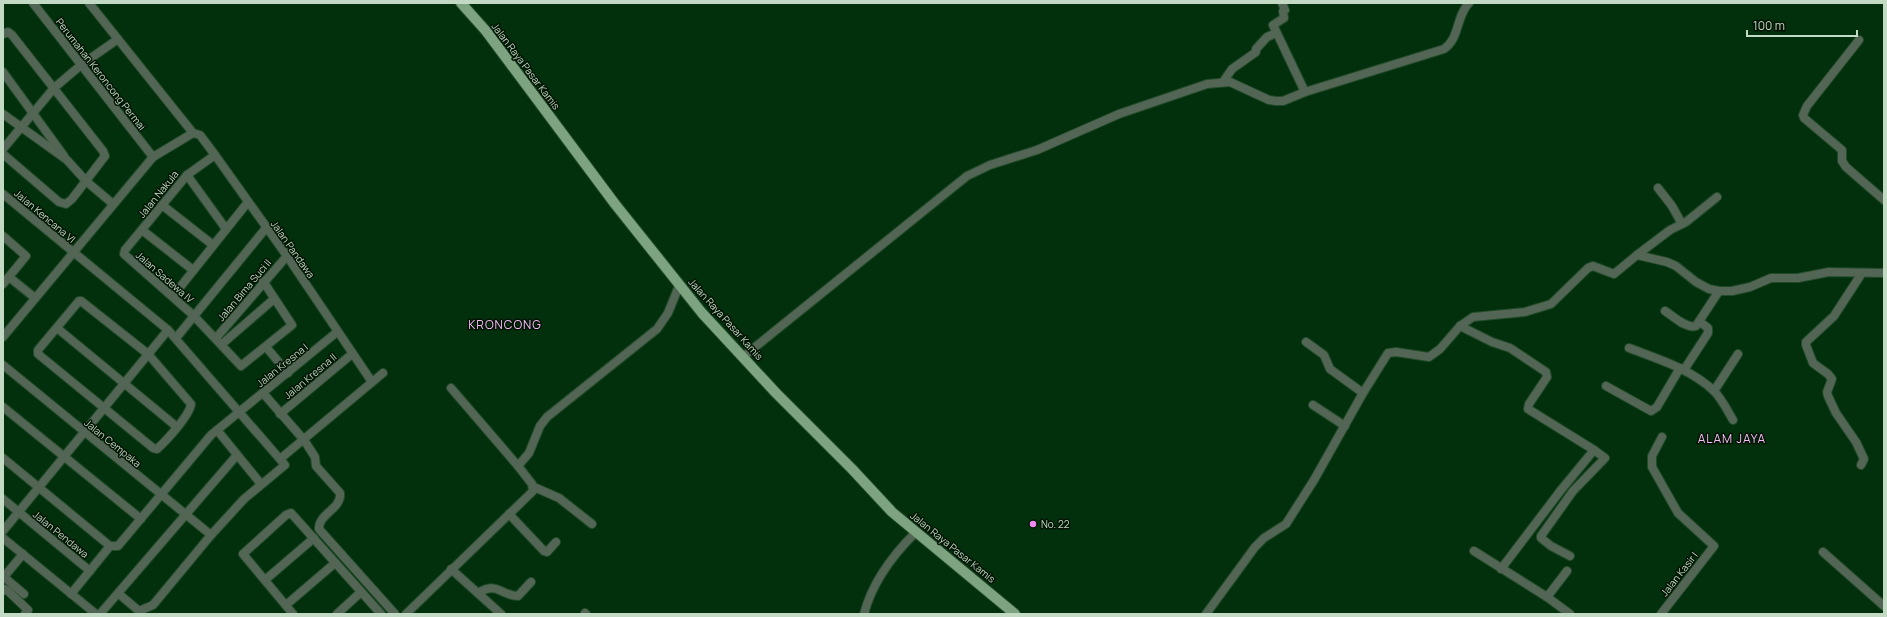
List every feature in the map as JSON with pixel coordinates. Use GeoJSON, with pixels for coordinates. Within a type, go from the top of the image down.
{"type":"FeatureCollection","features":[{"type":"Feature","properties":{"kind":"main road","name":"Jalan Raya Pasar Kamis"},"geometry":{"type":"LineString","coordinates":[[461,3],[486,31],[679,286],[702,313],[744,356],[776,393],[852,469],[892,512],[915,533],[1015,614]]}},
{"type":"Feature","properties":{"kind":"street","name":"Jalan Pandawa"},"geometry":{"type":"LineString","coordinates":[[89,3],[193,133],[200,135],[215,155],[287,256],[372,382]]}},
{"type":"Feature","properties":{"kind":"street"},"geometry":{"type":"LineString","coordinates":[[1282,3],[1285,10],[1283,12],[1284,18],[1273,25],[1305,92]]}},
{"type":"Feature","properties":{"kind":"street"},"geometry":{"type":"LineString","coordinates":[[744,356],[967,176],[977,170],[1037,150],[1119,114],[1166,96],[1207,84],[1223,82],[1237,84],[1269,100],[1283,101],[1305,92],[1444,49],[1456,33],[1461,14],[1469,3]]}},
{"type":"Feature","properties":{"kind":"street","name":"Perumahan Keroncong Permai"},"geometry":{"type":"LineString","coordinates":[[36,4],[153,157]]}},
{"type":"Feature","properties":{"kind":"street","name":"Jalan Kencana VI"},"geometry":{"type":"LineString","coordinates":[[3,34],[8,32],[12,35],[105,153],[104,160],[69,202],[62,203],[3,154]]}},
{"type":"Feature","properties":{"kind":"street"},"geometry":{"type":"LineString","coordinates":[[1223,82],[1232,69],[1256,52],[1256,49],[1267,37],[1276,33]]}},
{"type":"Feature","properties":{"kind":"street"},"geometry":{"type":"LineString","coordinates":[[3,149],[54,88],[82,65],[118,39]]}},
{"type":"Feature","properties":{"kind":"street"},"geometry":{"type":"LineString","coordinates":[[1859,40],[1807,106],[1802,115],[1842,150],[1842,161],[1846,167],[1884,200]]}},
{"type":"Feature","properties":{"kind":"street"},"geometry":{"type":"LineString","coordinates":[[3,72],[34,112],[67,160],[86,181],[113,204]]}},
{"type":"Feature","properties":{"kind":"street"},"geometry":{"type":"LineString","coordinates":[[3,114],[20,128],[67,160]]}},
{"type":"Feature","properties":{"kind":"street"},"geometry":{"type":"LineString","coordinates":[[3,338],[153,157],[193,133]]}},
{"type":"Feature","properties":{"kind":"street","name":"Jalan Nakula"},"geometry":{"type":"LineString","coordinates":[[124,253],[187,175],[215,155]]}},
{"type":"Feature","properties":{"kind":"street"},"geometry":{"type":"LineString","coordinates":[[187,175],[226,229]]}},
{"type":"Feature","properties":{"kind":"street"},"geometry":{"type":"LineString","coordinates":[[1658,188],[1672,206],[1682,224]]}},
{"type":"Feature","properties":{"kind":"street","name":"Jalan Kencana VI"},"geometry":{"type":"LineString","coordinates":[[3,194],[168,330],[280,459]]}},
{"type":"Feature","properties":{"kind":"street"},"geometry":{"type":"LineString","coordinates":[[1206,614],[1255,546],[1264,538],[1286,524],[1314,480],[1363,393],[1388,354],[1396,352],[1429,357],[1440,349],[1460,326],[1473,317],[1503,315],[1544,308],[1558,298],[1588,268],[1593,266],[1616,274],[1637,255],[1670,230],[1682,224],[1716,197]]}},
{"type":"Feature","properties":{"kind":"street"},"geometry":{"type":"LineString","coordinates":[[173,296],[248,202]]}},
{"type":"Feature","properties":{"kind":"street"},"geometry":{"type":"LineString","coordinates":[[162,205],[213,245]]}},
{"type":"Feature","properties":{"kind":"street"},"geometry":{"type":"LineString","coordinates":[[176,338],[193,315],[266,228]]}},
{"type":"Feature","properties":{"kind":"street"},"geometry":{"type":"LineString","coordinates":[[142,230],[193,270]]}},
{"type":"Feature","properties":{"kind":"street"},"geometry":{"type":"LineString","coordinates":[[3,236],[26,256],[5,280],[36,298]]}},
{"type":"Feature","properties":{"kind":"street","name":"Jalan Sadewa IV"},"geometry":{"type":"LineString","coordinates":[[124,253],[193,315],[219,341],[239,365],[242,366],[266,347]]}},
{"type":"Feature","properties":{"kind":"street"},"geometry":{"type":"LineString","coordinates":[[1637,255],[1667,262],[1676,266],[1696,282],[1709,289],[1720,292],[1750,287],[1771,278],[1798,278],[1829,272],[1884,273]]}},
{"type":"Feature","properties":{"kind":"street","name":"Jalan Bima Suci II"},"geometry":{"type":"LineString","coordinates":[[219,341],[263,281],[287,256]]}},
{"type":"Feature","properties":{"kind":"street"},"geometry":{"type":"LineString","coordinates":[[1861,465],[1864,459],[1856,442],[1836,413],[1828,396],[1827,392],[1832,379],[1828,374],[1813,363],[1806,342],[1829,321],[1862,273]]}},
{"type":"Feature","properties":{"kind":"street"},"geometry":{"type":"LineString","coordinates":[[263,281],[292,325],[266,347],[288,373]]}},
{"type":"Feature","properties":{"kind":"street"},"geometry":{"type":"LineString","coordinates":[[518,466],[529,453],[540,426],[547,417],[657,329],[668,313],[679,286]]}},
{"type":"Feature","properties":{"kind":"street"},"geometry":{"type":"LineString","coordinates":[[1666,311],[1692,327],[1700,322],[1720,292]]}},
{"type":"Feature","properties":{"kind":"street"},"geometry":{"type":"LineString","coordinates":[[219,341],[274,299]]}},
{"type":"Feature","properties":{"kind":"street"},"geometry":{"type":"LineString","coordinates":[[80,300],[148,354],[192,404],[191,408],[177,426],[157,449],[153,448],[104,409],[38,354],[38,350],[80,300]]}},
{"type":"Feature","properties":{"kind":"street"},"geometry":{"type":"LineString","coordinates":[[1606,386],[1651,411],[1657,407],[1708,333],[1708,328],[1700,322]]}},
{"type":"Feature","properties":{"kind":"street"},"geometry":{"type":"LineString","coordinates":[[1460,326],[1492,342],[1510,348],[1546,372],[1547,377],[1529,404],[1528,409],[1605,458],[1573,491],[1541,536],[1541,538],[1551,546],[1570,556]]}},
{"type":"Feature","properties":{"kind":"street"},"geometry":{"type":"LineString","coordinates":[[57,328],[177,426]]}},
{"type":"Feature","properties":{"kind":"street"},"geometry":{"type":"LineString","coordinates":[[3,531],[168,330]]}},
{"type":"Feature","properties":{"kind":"street","name":"Jalan Kresna I"},"geometry":{"type":"LineString","coordinates":[[110,546],[120,544],[211,435],[337,332]]}},
{"type":"Feature","properties":{"kind":"street"},"geometry":{"type":"LineString","coordinates":[[1306,342],[1324,355],[1330,369],[1363,393]]}},
{"type":"Feature","properties":{"kind":"street"},"geometry":{"type":"LineString","coordinates":[[1629,348],[1682,369],[1714,391],[1733,420]]}},
{"type":"Feature","properties":{"kind":"street","name":"Jalan Kresna II"},"geometry":{"type":"LineString","coordinates":[[280,414],[352,354]]}},
{"type":"Feature","properties":{"kind":"street"},"geometry":{"type":"LineString","coordinates":[[1714,391],[1738,354]]}},
{"type":"Feature","properties":{"kind":"street","name":"Jalan Cempaka"},"geometry":{"type":"LineString","coordinates":[[3,365],[211,535]]}},
{"type":"Feature","properties":{"kind":"street"},"geometry":{"type":"LineString","coordinates":[[119,594],[139,611],[153,605],[211,535],[244,499],[285,465],[280,459],[383,373]]}},
{"type":"Feature","properties":{"kind":"street"},"geometry":{"type":"LineString","coordinates":[[451,388],[518,466],[534,487],[559,498],[592,524]]}},
{"type":"Feature","properties":{"kind":"street"},"geometry":{"type":"LineString","coordinates":[[263,393],[304,440],[315,457],[316,466],[341,495],[338,502],[322,520],[320,529],[395,614]]}},
{"type":"Feature","properties":{"kind":"street"},"geometry":{"type":"LineString","coordinates":[[1314,406],[1344,426]]}},
{"type":"Feature","properties":{"kind":"street"},"geometry":{"type":"LineString","coordinates":[[3,407],[141,519]]}},
{"type":"Feature","properties":{"kind":"street"},"geometry":{"type":"LineString","coordinates":[[217,430],[261,484]]}},
{"type":"Feature","properties":{"kind":"street","name":"Jalan Kasir I"},"geometry":{"type":"LineString","coordinates":[[1661,614],[1714,546],[1678,513],[1652,467],[1652,456],[1662,437]]}},
{"type":"Feature","properties":{"kind":"street"},"geometry":{"type":"LineString","coordinates":[[1502,569],[1560,490],[1594,450]]}},
{"type":"Feature","properties":{"kind":"street"},"geometry":{"type":"LineString","coordinates":[[100,614],[119,594],[237,455]]}},
{"type":"Feature","properties":{"kind":"street"},"geometry":{"type":"LineString","coordinates":[[3,458],[110,546]]}},
{"type":"Feature","properties":{"kind":"street"},"geometry":{"type":"LineString","coordinates":[[406,614],[531,493],[534,487]]}},
{"type":"Feature","properties":{"kind":"street","name":"Jalan Pendawa"},"geometry":{"type":"LineString","coordinates":[[3,499],[90,571]]}},
{"type":"Feature","properties":{"kind":"street"},"geometry":{"type":"LineString","coordinates":[[293,614],[243,554],[286,515],[291,513],[381,614]]}},
{"type":"Feature","properties":{"kind":"street"},"geometry":{"type":"LineString","coordinates":[[509,514],[544,551],[547,552],[556,542]]}},
{"type":"Feature","properties":{"kind":"street"},"geometry":{"type":"LineString","coordinates":[[864,614],[878,579],[893,557],[915,533]]}},
{"type":"Feature","properties":{"kind":"street"},"geometry":{"type":"LineString","coordinates":[[3,538],[96,614]]}},
{"type":"Feature","properties":{"kind":"street"},"geometry":{"type":"LineString","coordinates":[[265,580],[314,538]]}},
{"type":"Feature","properties":{"kind":"street","name":"Jalan Pendawa"},"geometry":{"type":"LineString","coordinates":[[71,594],[110,546]]}},
{"type":"Feature","properties":{"kind":"street"},"geometry":{"type":"LineString","coordinates":[[1474,551],[1547,597],[1570,614]]}},
{"type":"Feature","properties":{"kind":"street"},"geometry":{"type":"LineString","coordinates":[[1823,552],[1884,606]]}},
{"type":"Feature","properties":{"kind":"street"},"geometry":{"type":"LineString","coordinates":[[23,554],[3,578],[24,594]]}},
{"type":"Feature","properties":{"kind":"street"},"geometry":{"type":"LineString","coordinates":[[286,605],[336,563]]}},
{"type":"Feature","properties":{"kind":"street"},"geometry":{"type":"LineString","coordinates":[[451,569],[501,614]]}},
{"type":"Feature","properties":{"kind":"street"},"geometry":{"type":"LineString","coordinates":[[1547,597],[1567,571]]}},
{"type":"Feature","properties":{"kind":"street"},"geometry":{"type":"LineString","coordinates":[[478,593],[485,589],[495,588],[518,596],[531,582]]}},
{"type":"Feature","properties":{"kind":"street"},"geometry":{"type":"LineString","coordinates":[[3,591],[6,590],[26,612]]}},
{"type":"Feature","properties":{"kind":"street"},"geometry":{"type":"LineString","coordinates":[[337,614],[361,592]]}},
{"type":"Feature","properties":{"kind":"place","name":"No. 22"},"geometry":{"type":"Point","coordinates":[1033,524]}},
{"type":"Feature","properties":{"kind":"district","name":"KRONCONG"},"geometry":{"type":"Point","coordinates":[505,324]}},
{"type":"Feature","properties":{"kind":"district","name":"ALAM JAYA"},"geometry":{"type":"Point","coordinates":[1732,438]}}]}
